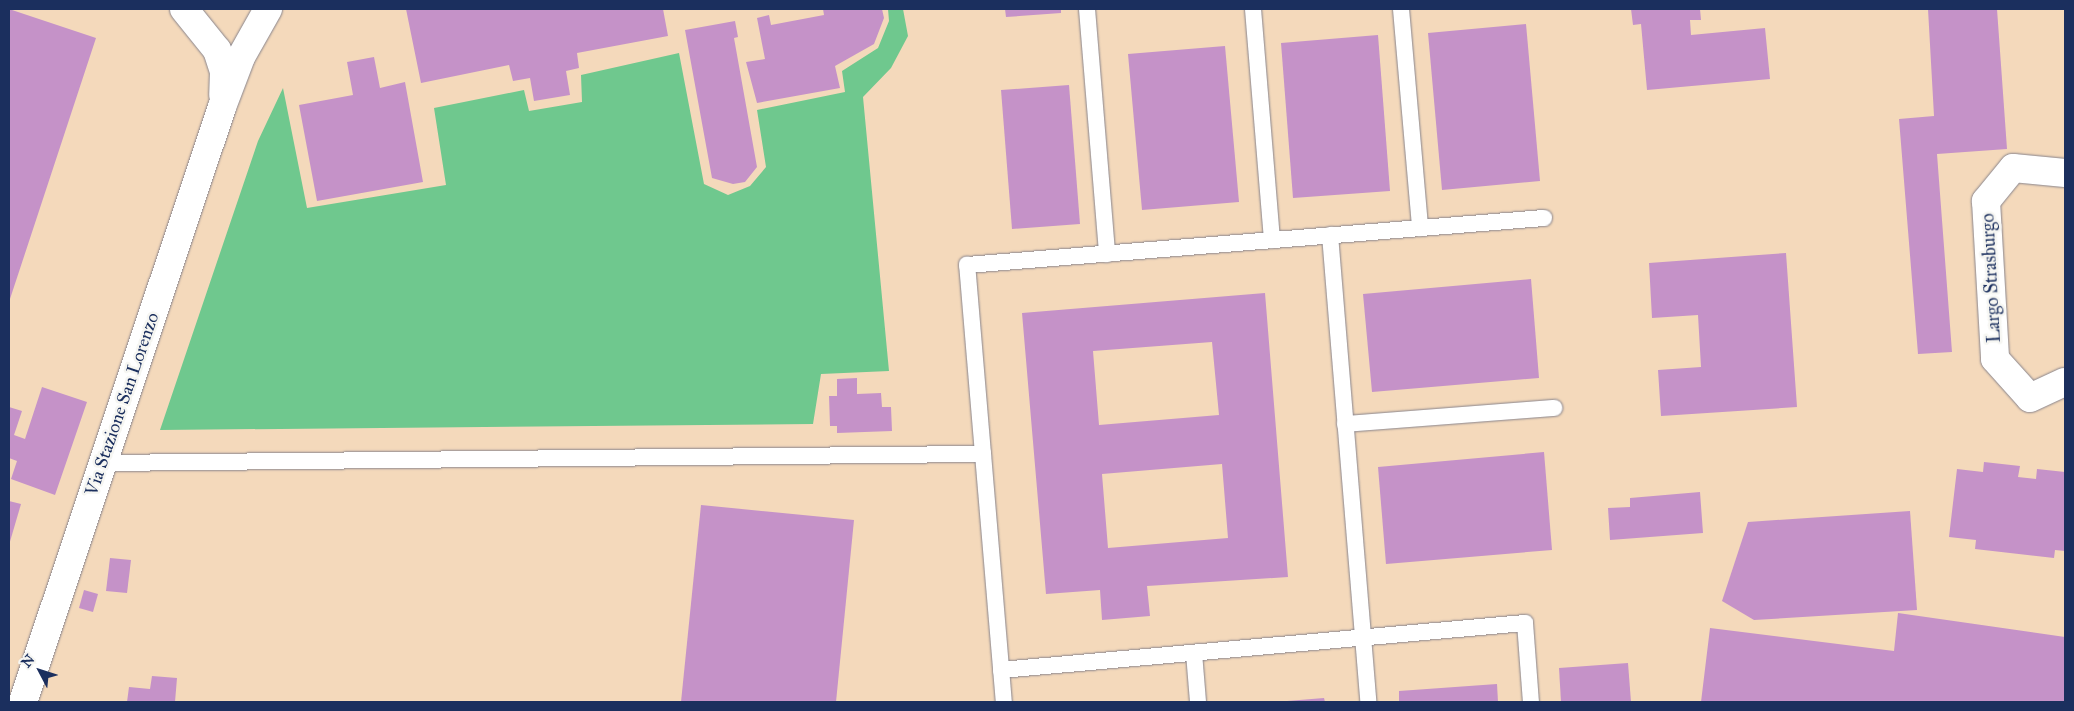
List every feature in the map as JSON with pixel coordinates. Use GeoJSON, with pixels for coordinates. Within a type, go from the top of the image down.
{"type":"FeatureCollection","features":[{"type":"Feature","properties":{"kind":"street","name":"Via Stazione San Lorenzo"},"geometry":{"type":"LineString","coordinates":[[184,9],[217,50],[224,72],[222,107]]}},
{"type":"Feature","properties":{"kind":"street","name":"Via Stazione San Lorenzo"},"geometry":{"type":"LineString","coordinates":[[22,702],[222,107],[242,57],[268,9]]}},
{"type":"Feature","properties":{"kind":"street","name":"Largo Strasburgo"},"geometry":{"type":"LineString","coordinates":[[2065,173],[2014,168],[1986,201],[1995,359],[2030,398],[2065,382]]}},
{"type":"Feature","properties":{"kind":"lane"},"geometry":{"type":"LineString","coordinates":[[1087,9],[1107,254]]}},
{"type":"Feature","properties":{"kind":"lane"},"geometry":{"type":"LineString","coordinates":[[1253,9],[1272,240]]}},
{"type":"Feature","properties":{"kind":"lane"},"geometry":{"type":"LineString","coordinates":[[1401,9],[1420,228]]}},
{"type":"Feature","properties":{"kind":"lane"},"geometry":{"type":"LineString","coordinates":[[1004,702],[967,265],[1544,218]]}},
{"type":"Feature","properties":{"kind":"lane"},"geometry":{"type":"LineString","coordinates":[[1330,236],[1368,702]]}},
{"type":"Feature","properties":{"kind":"lane"},"geometry":{"type":"LineString","coordinates":[[1345,424],[1554,408]]}},
{"type":"Feature","properties":{"kind":"lane"},"geometry":{"type":"LineString","coordinates":[[102,463],[983,454]]}},
{"type":"Feature","properties":{"kind":"lane"},"geometry":{"type":"LineString","coordinates":[[1001,670],[1525,623],[1531,702]]}},
{"type":"Feature","properties":{"kind":"lane"},"geometry":{"type":"LineString","coordinates":[[1194,653],[1198,702]]}},
{"type":"Feature","properties":{"kind":"green space"},"geometry":{"type":"Polygon","coordinates":[[[888,9],[903,9],[908,36],[891,68],[863,97],[889,371],[821,374],[813,424],[160,430],[258,141],[283,88],[307,208],[446,185],[434,108],[524,90],[529,111],[582,102],[581,75],[679,53],[704,184],[728,195],[750,186],[766,167],[757,110],[845,92],[842,71],[878,48],[889,21],[888,9]]]}},
{"type":"Feature","properties":{"kind":"building"},"geometry":{"type":"Polygon","coordinates":[[[9,9],[96,38],[9,302],[10,79],[9,9]]]}},
{"type":"Feature","properties":{"kind":"building"},"geometry":{"type":"Polygon","coordinates":[[[406,9],[663,9],[668,36],[577,53],[579,68],[566,71],[570,95],[534,101],[530,78],[513,81],[509,65],[421,83],[406,9]]]}},
{"type":"Feature","properties":{"kind":"building"},"geometry":{"type":"Polygon","coordinates":[[[823,9],[882,9],[884,18],[874,44],[835,66],[840,88],[757,103],[746,62],[765,59],[757,18],[769,15],[771,25],[824,15],[823,9]]]}},
{"type":"Feature","properties":{"kind":"building"},"geometry":{"type":"Polygon","coordinates":[[[1005,9],[1061,9],[1061,13],[1006,17],[1005,9]]]}},
{"type":"Feature","properties":{"kind":"building"},"geometry":{"type":"Polygon","coordinates":[[[1631,9],[1700,9],[1701,20],[1690,20],[1691,35],[1765,28],[1770,79],[1647,90],[1641,24],[1633,25],[1631,9]]]}},
{"type":"Feature","properties":{"kind":"building"},"geometry":{"type":"Polygon","coordinates":[[[1928,9],[1997,9],[2007,149],[1937,154],[1952,352],[1918,354],[1899,119],[1934,116],[1928,9]]]}},
{"type":"Feature","properties":{"kind":"building"},"geometry":{"type":"Polygon","coordinates":[[[735,21],[738,37],[734,38],[757,167],[745,182],[733,184],[712,178],[685,30],[735,21]]]}},
{"type":"Feature","properties":{"kind":"building"},"geometry":{"type":"Polygon","coordinates":[[[1526,24],[1540,181],[1442,190],[1428,33],[1526,24]]]}},
{"type":"Feature","properties":{"kind":"building"},"geometry":{"type":"Polygon","coordinates":[[[1378,35],[1390,191],[1293,198],[1281,43],[1378,35]]]}},
{"type":"Feature","properties":{"kind":"building"},"geometry":{"type":"Polygon","coordinates":[[[1225,46],[1239,202],[1142,210],[1128,54],[1225,46]]]}},
{"type":"Feature","properties":{"kind":"building"},"geometry":{"type":"Polygon","coordinates":[[[374,57],[380,88],[405,82],[423,182],[317,201],[299,105],[353,95],[347,62],[374,57]]]}},
{"type":"Feature","properties":{"kind":"building"},"geometry":{"type":"Polygon","coordinates":[[[1069,85],[1080,224],[1012,229],[1001,90],[1069,85]]]}},
{"type":"Feature","properties":{"kind":"building"},"geometry":{"type":"Polygon","coordinates":[[[1786,253],[1797,407],[1661,416],[1658,370],[1701,367],[1698,315],[1652,318],[1649,263],[1786,253]]]}},
{"type":"Feature","properties":{"kind":"building"},"geometry":{"type":"Polygon","coordinates":[[[1531,279],[1539,378],[1372,392],[1363,294],[1531,279]]]}},
{"type":"Feature","properties":{"kind":"building"},"geometry":{"type":"Polygon","coordinates":[[[1265,293],[1288,577],[1147,586],[1150,616],[1102,620],[1100,590],[1046,594],[1022,313],[1265,293]],[[1212,342],[1093,351],[1099,425],[1219,415],[1212,342]],[[1222,464],[1102,474],[1108,548],[1228,538],[1222,464]]]}},
{"type":"Feature","properties":{"kind":"building"},"geometry":{"type":"Polygon","coordinates":[[[857,378],[857,394],[881,393],[882,407],[891,407],[892,431],[837,433],[837,426],[830,426],[829,396],[837,396],[837,379],[857,378]]]}},
{"type":"Feature","properties":{"kind":"building"},"geometry":{"type":"Polygon","coordinates":[[[42,387],[87,402],[55,495],[11,479],[17,461],[9,458],[9,407],[22,411],[14,435],[25,439],[42,387]]]}},
{"type":"Feature","properties":{"kind":"building"},"geometry":{"type":"Polygon","coordinates":[[[1544,452],[1552,550],[1386,564],[1378,467],[1544,452]]]}},
{"type":"Feature","properties":{"kind":"building"},"geometry":{"type":"Polygon","coordinates":[[[1984,462],[2020,466],[2018,477],[2036,479],[2037,469],[2065,472],[2065,551],[2055,550],[2054,558],[1975,549],[1976,540],[1949,537],[1957,469],[1983,472],[1984,462]]]}},
{"type":"Feature","properties":{"kind":"building"},"geometry":{"type":"Polygon","coordinates":[[[1700,492],[1703,533],[1610,540],[1608,508],[1630,507],[1630,498],[1700,492]]]}},
{"type":"Feature","properties":{"kind":"building"},"geometry":{"type":"Polygon","coordinates":[[[9,501],[21,504],[9,545],[9,501]]]}},
{"type":"Feature","properties":{"kind":"building"},"geometry":{"type":"Polygon","coordinates":[[[701,505],[854,520],[836,702],[681,702],[701,505]]]}},
{"type":"Feature","properties":{"kind":"building"},"geometry":{"type":"Polygon","coordinates":[[[1910,511],[1917,610],[1754,620],[1722,601],[1748,522],[1910,511]]]}},
{"type":"Feature","properties":{"kind":"building"},"geometry":{"type":"Polygon","coordinates":[[[110,558],[131,560],[127,593],[106,591],[110,558]]]}},
{"type":"Feature","properties":{"kind":"building"},"geometry":{"type":"Polygon","coordinates":[[[84,590],[98,594],[93,612],[79,608],[84,590]]]}},
{"type":"Feature","properties":{"kind":"building"},"geometry":{"type":"Polygon","coordinates":[[[1898,613],[2065,637],[2065,702],[1701,702],[1710,628],[1894,651],[1898,613]]]}},
{"type":"Feature","properties":{"kind":"building"},"geometry":{"type":"Polygon","coordinates":[[[1628,663],[1631,702],[1561,702],[1559,668],[1628,663]]]}},
{"type":"Feature","properties":{"kind":"building"},"geometry":{"type":"Polygon","coordinates":[[[152,676],[177,678],[175,702],[127,702],[129,687],[150,689],[152,676]]]}},
{"type":"Feature","properties":{"kind":"building"},"geometry":{"type":"Polygon","coordinates":[[[1497,684],[1498,702],[1399,702],[1399,691],[1497,684]]]}},
{"type":"Feature","properties":{"kind":"building"},"geometry":{"type":"Polygon","coordinates":[[[1324,698],[1325,702],[1287,702],[1287,701],[1324,698]]]}}]}
